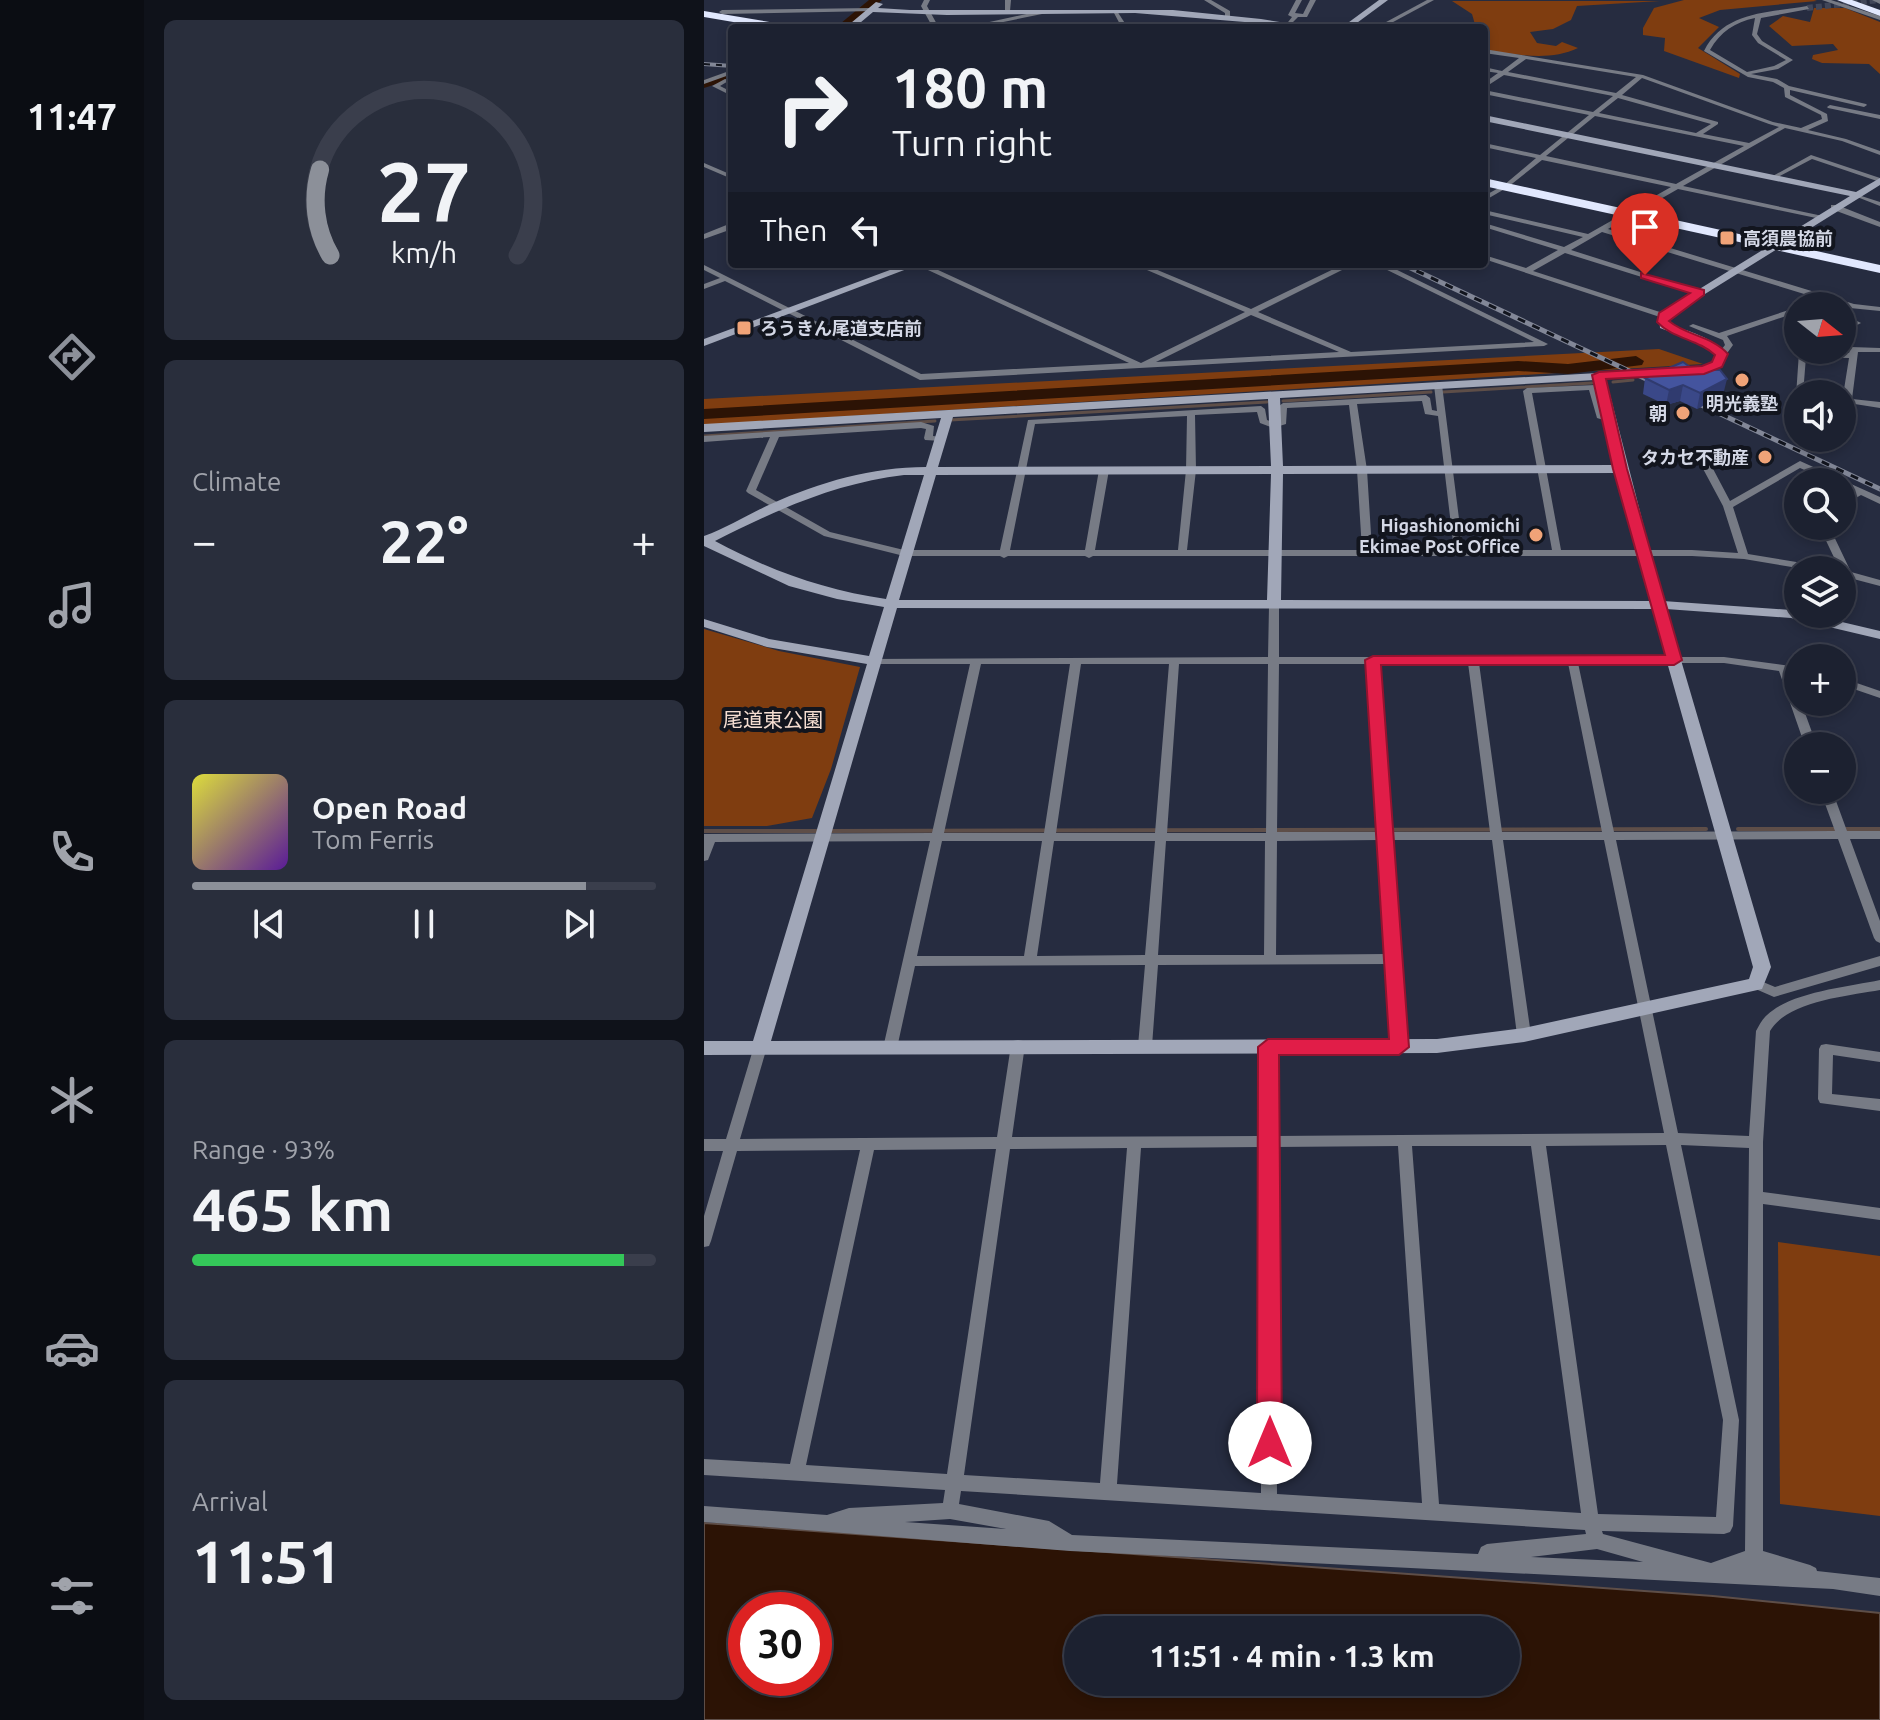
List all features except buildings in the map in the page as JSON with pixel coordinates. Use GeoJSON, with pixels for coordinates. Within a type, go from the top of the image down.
{"type":"FeatureCollection","features":[{"type":"Feature","properties":{"kind":"highway"},"geometry":{"type":"LineString","coordinates":[[1843,0],[1879,8]]}},
{"type":"Feature","properties":{"kind":"highway"},"geometry":{"type":"LineString","coordinates":[[1859,0],[1879,8]]}},
{"type":"Feature","properties":{"kind":"highway"},"geometry":{"type":"LineString","coordinates":[[716,11],[770,24]]}},
{"type":"Feature","properties":{"kind":"highway"},"geometry":{"type":"LineString","coordinates":[[1488,183],[1880,269]]}},
{"type":"Feature","properties":{"kind":"street"},"geometry":{"type":"LineString","coordinates":[[854,24],[886,0]]}},
{"type":"Feature","properties":{"kind":"street"},"geometry":{"type":"LineString","coordinates":[[927,0],[924,6],[934,24]]}},
{"type":"Feature","properties":{"kind":"street"},"geometry":{"type":"LineString","coordinates":[[1008,0],[1008,10]]}},
{"type":"Feature","properties":{"kind":"street"},"geometry":{"type":"LineString","coordinates":[[1207,0],[1228,12],[1228,19]]}},
{"type":"Feature","properties":{"kind":"street"},"geometry":{"type":"LineString","coordinates":[[1299,0],[1291,15],[1305,16],[1313,0]]}},
{"type":"Feature","properties":{"kind":"street"},"geometry":{"type":"LineString","coordinates":[[1351,24],[1384,0]]}},
{"type":"Feature","properties":{"kind":"street"},"geometry":{"type":"LineString","coordinates":[[1386,24],[1431,0]]}},
{"type":"Feature","properties":{"kind":"street"},"geometry":{"type":"LineString","coordinates":[[1825,0],[1879,8]]}},
{"type":"Feature","properties":{"kind":"street"},"geometry":{"type":"LineString","coordinates":[[1807,8],[1746,18],[1713,35],[1707,51],[1747,74],[1864,105]]}},
{"type":"Feature","properties":{"kind":"street"},"geometry":{"type":"LineString","coordinates":[[716,11],[872,10],[931,15],[1008,10],[1172,12],[1254,24]]}},
{"type":"Feature","properties":{"kind":"street"},"geometry":{"type":"LineString","coordinates":[[985,24],[1045,12]]}},
{"type":"Feature","properties":{"kind":"street"},"geometry":{"type":"LineString","coordinates":[[1117,13],[1123,24]]}},
{"type":"Feature","properties":{"kind":"street"},"geometry":{"type":"LineString","coordinates":[[1288,24],[1297,15]]}},
{"type":"Feature","properties":{"kind":"street"},"geometry":{"type":"LineString","coordinates":[[1747,74],[1789,62],[1754,34],[1758,17],[1767,15]]}},
{"type":"Feature","properties":{"kind":"street"},"geometry":{"type":"LineString","coordinates":[[1018,24],[1025,16]]}},
{"type":"Feature","properties":{"kind":"street"},"geometry":{"type":"LineString","coordinates":[[1488,52],[1641,76],[1783,127],[1844,140],[1879,152]]}},
{"type":"Feature","properties":{"kind":"street"},"geometry":{"type":"LineString","coordinates":[[1488,83],[1525,57]]}},
{"type":"Feature","properties":{"kind":"street"},"geometry":{"type":"LineString","coordinates":[[1488,70],[1618,95],[1716,123],[1698,134]]}},
{"type":"Feature","properties":{"kind":"street"},"geometry":{"type":"LineString","coordinates":[[704,85],[728,74]]}},
{"type":"Feature","properties":{"kind":"street"},"geometry":{"type":"LineString","coordinates":[[1488,197],[1543,157],[1641,76]]}},
{"type":"Feature","properties":{"kind":"street"},"geometry":{"type":"LineString","coordinates":[[704,85],[728,80]]}},
{"type":"Feature","properties":{"kind":"street"},"geometry":{"type":"LineString","coordinates":[[728,80],[715,86],[728,92]]}},
{"type":"Feature","properties":{"kind":"street"},"geometry":{"type":"LineString","coordinates":[[1664,92],[1675,86]]}},
{"type":"Feature","properties":{"kind":"street"},"geometry":{"type":"LineString","coordinates":[[1787,87],[1787,96],[1824,114],[1826,120],[1799,132]]}},
{"type":"Feature","properties":{"kind":"street"},"geometry":{"type":"LineString","coordinates":[[1488,93],[1748,145]]}},
{"type":"Feature","properties":{"kind":"street"},"geometry":{"type":"LineString","coordinates":[[1643,102],[1654,97]]}},
{"type":"Feature","properties":{"kind":"street"},"geometry":{"type":"LineString","coordinates":[[1824,114],[1842,100]]}},
{"type":"Feature","properties":{"kind":"street"},"geometry":{"type":"LineString","coordinates":[[1830,107],[1880,117]]}},
{"type":"Feature","properties":{"kind":"street"},"geometry":{"type":"LineString","coordinates":[[1488,119],[1854,194],[1880,204]]}},
{"type":"Feature","properties":{"kind":"street"},"geometry":{"type":"LineString","coordinates":[[1527,271],[1783,127]]}},
{"type":"Feature","properties":{"kind":"street"},"geometry":{"type":"LineString","coordinates":[[1488,146],[1818,217]]}},
{"type":"Feature","properties":{"kind":"street"},"geometry":{"type":"LineString","coordinates":[[1774,177],[1811,157],[1880,180]]}},
{"type":"Feature","properties":{"kind":"street"},"geometry":{"type":"LineString","coordinates":[[704,165],[728,173]]}},
{"type":"Feature","properties":{"kind":"street"},"geometry":{"type":"LineString","coordinates":[[1663,316],[1880,180]]}},
{"type":"Feature","properties":{"kind":"street"},"geometry":{"type":"LineString","coordinates":[[1834,207],[1880,225]]}},
{"type":"Feature","properties":{"kind":"street"},"geometry":{"type":"LineString","coordinates":[[1488,213],[1589,236]]}},
{"type":"Feature","properties":{"kind":"street"},"geometry":{"type":"LineString","coordinates":[[1488,226],[1699,292]]}},
{"type":"Feature","properties":{"kind":"street"},"geometry":{"type":"LineString","coordinates":[[704,237],[728,228]]}},
{"type":"Feature","properties":{"kind":"street"},"geometry":{"type":"LineString","coordinates":[[1601,229],[1859,307],[1880,309]]}},
{"type":"Feature","properties":{"kind":"street"},"geometry":{"type":"LineString","coordinates":[[1488,258],[1663,316]]}},
{"type":"Feature","properties":{"kind":"street"},"geometry":{"type":"LineString","coordinates":[[704,267],[920,377],[1544,344],[1387,268]]}},
{"type":"Feature","properties":{"kind":"street"},"geometry":{"type":"LineString","coordinates":[[704,343],[906,268]]}},
{"type":"Feature","properties":{"kind":"street"},"geometry":{"type":"LineString","coordinates":[[926,268],[1141,366]]}},
{"type":"Feature","properties":{"kind":"street"},"geometry":{"type":"LineString","coordinates":[[1146,268],[1352,354]]}},
{"type":"Feature","properties":{"kind":"street"},"geometry":{"type":"LineString","coordinates":[[1141,366],[1340,268]]}},
{"type":"Feature","properties":{"kind":"street"},"geometry":{"type":"LineString","coordinates":[[704,287],[726,278]]}},
{"type":"Feature","properties":{"kind":"street"},"geometry":{"type":"LineString","coordinates":[[1663,316],[1664,326],[1710,343],[1722,354]]}},
{"type":"Feature","properties":{"kind":"street"},"geometry":{"type":"LineString","coordinates":[[1721,335],[1784,317]]}},
{"type":"Feature","properties":{"kind":"street"},"geometry":{"type":"LineString","coordinates":[[704,428],[1712,368],[1729,345],[1721,335],[1693,326]]}},
{"type":"Feature","properties":{"kind":"street"},"geometry":{"type":"LineString","coordinates":[[1856,349],[1880,350]]}},
{"type":"Feature","properties":{"kind":"street"},"geometry":{"type":"LineString","coordinates":[[1599,375],[1643,554],[1762,967],[1756,984]]}},
{"type":"Feature","properties":{"kind":"street"},"geometry":{"type":"LineString","coordinates":[[1438,385],[1459,554]]}},
{"type":"Feature","properties":{"kind":"street"},"geometry":{"type":"LineString","coordinates":[[1557,553],[1527,391],[1592,387],[1600,416],[1610,419]]}},
{"type":"Feature","properties":{"kind":"street"},"geometry":{"type":"LineString","coordinates":[[1270,960],[1277,470],[1274,395]]}},
{"type":"Feature","properties":{"kind":"street"},"geometry":{"type":"LineString","coordinates":[[1004,555],[1031,422],[1261,409],[1263,421],[1273,425],[1283,422],[1283,406],[1426,398],[1428,412],[1442,414]]}},
{"type":"Feature","properties":{"kind":"street"},"geometry":{"type":"LineString","coordinates":[[1856,402],[1880,405]]}},
{"type":"Feature","properties":{"kind":"street"},"geometry":{"type":"LineString","coordinates":[[1353,403],[1362,470],[1367,554]]}},
{"type":"Feature","properties":{"kind":"street"},"geometry":{"type":"LineString","coordinates":[[1182,554],[1191,470],[1191,413]]}},
{"type":"Feature","properties":{"kind":"street"},"geometry":{"type":"LineString","coordinates":[[704,1241],[904,553],[948,414]]}},
{"type":"Feature","properties":{"kind":"street"},"geometry":{"type":"LineString","coordinates":[[704,439],[921,425],[931,428],[928,438],[938,439]]}},
{"type":"Feature","properties":{"kind":"street"},"geometry":{"type":"LineString","coordinates":[[775,435],[751,491],[804,524],[843,540],[904,553],[1557,553],[1744,556],[1784,563]]}},
{"type":"Feature","properties":{"kind":"street"},"geometry":{"type":"LineString","coordinates":[[1706,465],[1728,506],[1744,556]]}},
{"type":"Feature","properties":{"kind":"street"},"geometry":{"type":"LineString","coordinates":[[705,541],[776,506],[851,478],[929,470],[1620,469]]}},
{"type":"Feature","properties":{"kind":"street"},"geometry":{"type":"LineString","coordinates":[[1089,555],[1104,470]]}},
{"type":"Feature","properties":{"kind":"street"},"geometry":{"type":"LineString","coordinates":[[1728,506],[1784,473]]}},
{"type":"Feature","properties":{"kind":"street"},"geometry":{"type":"LineString","coordinates":[[1856,490],[1880,501]]}},
{"type":"Feature","properties":{"kind":"street"},"geometry":{"type":"LineString","coordinates":[[1856,494],[1860,492]]}},
{"type":"Feature","properties":{"kind":"street"},"geometry":{"type":"LineString","coordinates":[[705,541],[789,585],[841,598],[890,604],[1660,605],[1791,614],[1880,635]]}},
{"type":"Feature","properties":{"kind":"street"},"geometry":{"type":"LineString","coordinates":[[1856,576],[1880,583]]}},
{"type":"Feature","properties":{"kind":"street"},"geometry":{"type":"LineString","coordinates":[[704,623],[767,643],[873,661],[1724,660],[1783,667],[1806,732]]}},
{"type":"Feature","properties":{"kind":"street"},"geometry":{"type":"LineString","coordinates":[[704,1467],[1591,1522],[1724,1526],[1731,1420],[1572,659]]}},
{"type":"Feature","properties":{"kind":"street"},"geometry":{"type":"LineString","coordinates":[[1373,660],[1399,1047]]}},
{"type":"Feature","properties":{"kind":"street"},"geometry":{"type":"LineString","coordinates":[[1473,660],[1524,1035]]}},
{"type":"Feature","properties":{"kind":"street"},"geometry":{"type":"LineString","coordinates":[[890,1048],[976,661]]}},
{"type":"Feature","properties":{"kind":"street"},"geometry":{"type":"LineString","coordinates":[[1030,961],[1076,661]]}},
{"type":"Feature","properties":{"kind":"street"},"geometry":{"type":"LineString","coordinates":[[1145,1046],[1174,662]]}},
{"type":"Feature","properties":{"kind":"street"},"geometry":{"type":"LineString","coordinates":[[1856,686],[1880,695]]}},
{"type":"Feature","properties":{"kind":"street"},"geometry":{"type":"LineString","coordinates":[[1831,804],[1880,938]]}},
{"type":"Feature","properties":{"kind":"street"},"geometry":{"type":"LineString","coordinates":[[704,857],[708,838],[823,833],[1609,831],[1725,836],[1841,831],[1880,835]]}},
{"type":"Feature","properties":{"kind":"street"},"geometry":{"type":"LineString","coordinates":[[909,961],[1391,959]]}},
{"type":"Feature","properties":{"kind":"street"},"geometry":{"type":"LineString","coordinates":[[1774,992],[1880,961]]}},
{"type":"Feature","properties":{"kind":"street"},"geometry":{"type":"LineString","coordinates":[[704,1048],[1018,1045],[1399,1047],[1524,1035],[1756,984],[1774,992],[1784,1008]]}},
{"type":"Feature","properties":{"kind":"street"},"geometry":{"type":"LineString","coordinates":[[1754,1557],[1756,1142],[1763,1031],[1766,1021],[1784,1008],[1880,985]]}},
{"type":"Feature","properties":{"kind":"street"},"geometry":{"type":"LineString","coordinates":[[950,1511],[1018,1045]]}},
{"type":"Feature","properties":{"kind":"street"},"geometry":{"type":"LineString","coordinates":[[1268,1047],[1271,1144],[1269,1503]]}},
{"type":"Feature","properties":{"kind":"street"},"geometry":{"type":"LineString","coordinates":[[1880,1057],[1826,1049],[1825,1099],[1880,1105]]}},
{"type":"Feature","properties":{"kind":"street"},"geometry":{"type":"LineString","coordinates":[[704,1145],[1271,1144],[1674,1139],[1756,1142]]}},
{"type":"Feature","properties":{"kind":"street"},"geometry":{"type":"LineString","coordinates":[[1538,1142],[1591,1522],[1597,1541]]}},
{"type":"Feature","properties":{"kind":"street"},"geometry":{"type":"LineString","coordinates":[[1405,1143],[1431,1512]]}},
{"type":"Feature","properties":{"kind":"street"},"geometry":{"type":"LineString","coordinates":[[1108,1490],[1134,1144]]}},
{"type":"Feature","properties":{"kind":"street"},"geometry":{"type":"LineString","coordinates":[[796,1473],[868,1145]]}},
{"type":"Feature","properties":{"kind":"street"},"geometry":{"type":"LineString","coordinates":[[1758,1197],[1880,1214]]}},
{"type":"Feature","properties":{"kind":"street"},"geometry":{"type":"LineString","coordinates":[[823,1522],[849,1516],[950,1511],[1049,1529],[1070,1543]]}},
{"type":"Feature","properties":{"kind":"street"},"geometry":{"type":"LineString","coordinates":[[704,1514],[1070,1543],[1833,1580],[1880,1587]]}},
{"type":"Feature","properties":{"kind":"street"},"geometry":{"type":"LineString","coordinates":[[1486,1562],[1487,1553],[1597,1541],[1711,1574],[1754,1557],[1833,1580]]}},
{"type":"Feature","properties":{"kind":"green space"},"geometry":{"type":"Polygon","coordinates":[[[1684,0],[1817,1],[1720,10],[1699,18],[1719,27],[1698,48],[1740,74],[1739,78],[1664,51],[1665,38],[1643,35],[1643,28],[1654,8],[1684,0]]]}},
{"type":"Feature","properties":{"kind":"green space"},"geometry":{"type":"Polygon","coordinates":[[[1452,1],[1660,1],[1577,6],[1571,20],[1553,29],[1530,32],[1537,43],[1556,46],[1562,42],[1578,48],[1544,56],[1488,51],[1488,24],[1475,24],[1472,14],[1452,1]]]}},
{"type":"Feature","properties":{"kind":"green space"},"geometry":{"type":"Polygon","coordinates":[[[1814,8],[1845,8],[1880,22],[1880,74],[1869,64],[1822,63],[1812,59],[1813,55],[1838,50],[1833,44],[1792,46],[1769,26],[1783,16],[1810,22],[1814,8]]]}},
{"type":"Feature","properties":{"kind":"green space"},"geometry":{"type":"Polygon","coordinates":[[[1659,349],[1703,364],[704,425],[704,399],[1659,349]]]}},
{"type":"Feature","properties":{"kind":"green space","name":"尾道東公園"},"geometry":{"type":"Polygon","coordinates":[[[704,629],[779,651],[860,667],[831,769],[812,818],[767,826],[704,826],[704,629]]]}},
{"type":"Feature","properties":{"kind":"green space"},"geometry":{"type":"Polygon","coordinates":[[[1778,1242],[1880,1256],[1880,1516],[1780,1504],[1778,1242]]]}},
{"type":"Feature","properties":{"kind":"shaded area"},"geometry":{"type":"Polygon","coordinates":[[[704,1523],[1713,1596],[1880,1613],[1880,1720],[704,1720],[704,1523]]]}},
{"type":"Feature","properties":{"kind":"waterway"},"geometry":{"type":"LineString","coordinates":[[846,24],[876,0]]}},
{"type":"Feature","properties":{"kind":"waterway"},"geometry":{"type":"LineString","coordinates":[[704,84],[728,76]]}},
{"type":"Feature","properties":{"kind":"waterway"},"geometry":{"type":"LineString","coordinates":[[704,414],[1518,366],[1568,369],[1636,361]]}},
{"type":"Feature","properties":{"kind":"waterway"},"geometry":{"type":"LineString","coordinates":[[1613,382],[1633,380]]}},
{"type":"Feature","properties":{"kind":"waterway"},"geometry":{"type":"LineString","coordinates":[[1443,392],[1592,383]]}},
{"type":"Feature","properties":{"kind":"waterway"},"geometry":{"type":"LineString","coordinates":[[1283,401],[1431,392]]}},
{"type":"Feature","properties":{"kind":"waterway"},"geometry":{"type":"LineString","coordinates":[[950,420],[1267,402]]}},
{"type":"Feature","properties":{"kind":"waterway"},"geometry":{"type":"LineString","coordinates":[[704,436],[935,421]]}},
{"type":"Feature","properties":{"kind":"waterway"},"geometry":{"type":"LineString","coordinates":[[828,831],[1706,829]]}},
{"type":"Feature","properties":{"kind":"waterway"},"geometry":{"type":"LineString","coordinates":[[1738,829],[1880,829]]}},
{"type":"Feature","properties":{"kind":"waterway"},"geometry":{"type":"LineString","coordinates":[[704,831],[819,831]]}},
{"type":"Feature","properties":{"kind":"tunnel"},"geometry":{"type":"LineString","coordinates":[[1807,8],[1880,0]]}},
{"type":"Feature","properties":{"kind":"railway"},"geometry":{"type":"LineString","coordinates":[[704,64],[728,66]]}},
{"type":"Feature","properties":{"kind":"railway"},"geometry":{"type":"LineString","coordinates":[[1410,268],[1880,489]]}},
{"type":"Feature","properties":{"kind":"place","name":"高須農協前"},"geometry":{"type":"Point","coordinates":[1727,238]}},
{"type":"Feature","properties":{"kind":"place","name":"ろうきん尾道支店前"},"geometry":{"type":"Point","coordinates":[744,328]}},
{"type":"Feature","properties":{"kind":"place","name":"明光義塾"},"geometry":{"type":"Point","coordinates":[1742,380]}},
{"type":"Feature","properties":{"kind":"place","name":"朝"},"geometry":{"type":"Point","coordinates":[1683,413]}},
{"type":"Feature","properties":{"kind":"place","name":"タカセ不動産"},"geometry":{"type":"Point","coordinates":[1765,457]}},
{"type":"Feature","properties":{"kind":"place","name":"Higashionomichi Ekimae Post Office"},"geometry":{"type":"Point","coordinates":[1536,535]}},
{"type":"Feature","properties":{"kind":"route"},"geometry":{"type":"LineString","coordinates":[[1270,1443],[1271,1144],[1268,1047],[1399,1047],[1373,660],[1674,660],[1620,469],[1599,375],[1704,370],[1718,364],[1722,354],[1710,343],[1664,326],[1663,316],[1699,292],[1645,275]]}}]}
